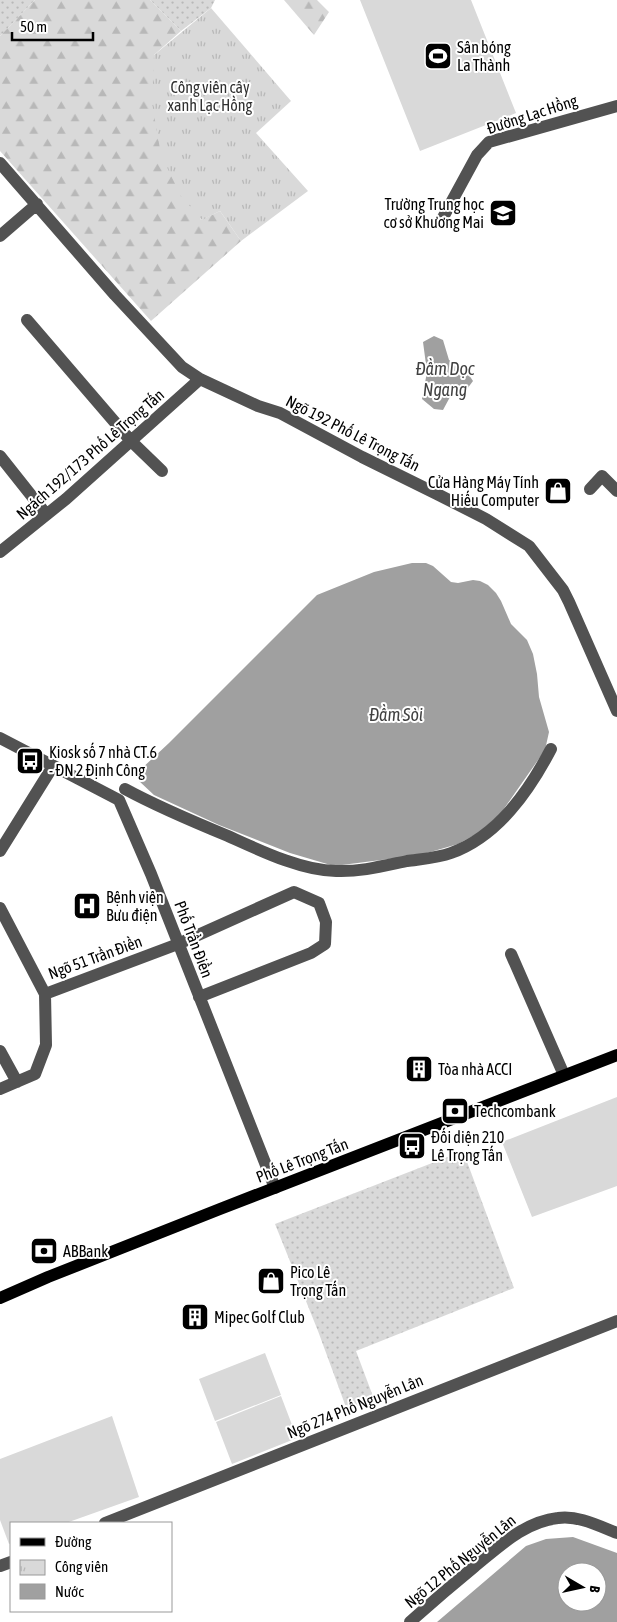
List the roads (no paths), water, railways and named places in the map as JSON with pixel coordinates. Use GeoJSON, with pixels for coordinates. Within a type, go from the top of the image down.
{"type":"FeatureCollection","features":[{"type":"Feature","properties":{"kind":"main road","name":"Phố Lê Trọng Tấn"},"geometry":{"type":"LineString","coordinates":[[0,1298],[48,1277],[617,1055]]}},
{"type":"Feature","properties":{"kind":"street","name":"Đường Lạc Hồng"},"geometry":{"type":"LineString","coordinates":[[440,223],[477,155],[489,142],[617,106]]}},
{"type":"Feature","properties":{"kind":"street","name":"Ngõ 192 Phố Lê Trọng Tấn"},"geometry":{"type":"LineString","coordinates":[[0,163],[114,295],[182,367],[200,379],[258,406],[280,413],[362,457],[478,515],[529,546],[569,602],[617,711]]}},
{"type":"Feature","properties":{"kind":"street"},"geometry":{"type":"LineString","coordinates":[[0,236],[37,204]]}},
{"type":"Feature","properties":{"kind":"street"},"geometry":{"type":"LineString","coordinates":[[27,320],[131,441],[162,471]]}},
{"type":"Feature","properties":{"kind":"street","name":"Ngách 192/173 Phố Lê Trọng Tấn"},"geometry":{"type":"LineString","coordinates":[[0,552],[66,499],[200,379]]}},
{"type":"Feature","properties":{"kind":"street"},"geometry":{"type":"LineString","coordinates":[[0,456],[46,514]]}},
{"type":"Feature","properties":{"kind":"street"},"geometry":{"type":"LineString","coordinates":[[590,489],[602,476],[617,491]]}},
{"type":"Feature","properties":{"kind":"street","name":"Phố Trần Điền"},"geometry":{"type":"LineString","coordinates":[[0,738],[119,800],[275,1188]]}},
{"type":"Feature","properties":{"kind":"street"},"geometry":{"type":"LineString","coordinates":[[125,789],[201,825],[270,854],[324,870],[347,871],[450,854],[472,844],[489,832],[513,808],[540,770],[551,749]]}},
{"type":"Feature","properties":{"kind":"street"},"geometry":{"type":"LineString","coordinates":[[0,851],[53,766]]}},
{"type":"Feature","properties":{"kind":"street","name":"Ngõ 51 Trần Điền"},"geometry":{"type":"LineString","coordinates":[[45,994],[178,944],[294,892],[319,903],[326,922],[325,944],[311,953],[199,997]]}},
{"type":"Feature","properties":{"kind":"street"},"geometry":{"type":"LineString","coordinates":[[0,908],[45,994],[46,1045],[35,1074],[0,1089]]}},
{"type":"Feature","properties":{"kind":"street"},"geometry":{"type":"LineString","coordinates":[[511,954],[564,1075]]}},
{"type":"Feature","properties":{"kind":"street"},"geometry":{"type":"LineString","coordinates":[[0,1051],[17,1082]]}},
{"type":"Feature","properties":{"kind":"street","name":"Ngõ 274 Phố Nguyễn Lân"},"geometry":{"type":"LineString","coordinates":[[108,1522],[617,1321]]}},
{"type":"Feature","properties":{"kind":"street","name":"Ngõ 12 Phố Nguyễn Lân"},"geometry":{"type":"LineString","coordinates":[[410,1622],[500,1546],[536,1523],[560,1518],[581,1520],[617,1533]]}},
{"type":"Feature","properties":{"kind":"water","name":"Đầm Dọc Ngang"},"geometry":{"type":"Polygon","coordinates":[[[434,336],[443,340],[449,360],[467,372],[473,381],[467,389],[450,397],[443,410],[434,409],[422,399],[427,372],[423,342],[434,336]]]}},
{"type":"Feature","properties":{"kind":"water","name":"Đầm Sòi"},"geometry":{"type":"Polygon","coordinates":[[[412,563],[426,563],[433,566],[451,582],[458,583],[473,580],[488,585],[501,601],[511,624],[527,640],[533,654],[539,697],[549,732],[545,750],[501,813],[480,832],[458,844],[420,855],[334,866],[290,853],[219,825],[154,795],[139,781],[139,771],[317,595],[374,572],[412,563]]]}},
{"type":"Feature","properties":{"kind":"water"},"geometry":{"type":"Polygon","coordinates":[[[573,1537],[617,1553],[617,1622],[437,1622],[526,1546],[546,1539],[573,1537]]]}},
{"type":"Feature","properties":{"kind":"place","name":"Sân bóng La Thành"},"geometry":{"type":"Point","coordinates":[438,56]}},
{"type":"Feature","properties":{"kind":"place","name":"Trường Trung học cơ sở Khương Mai"},"geometry":{"type":"Point","coordinates":[503,213]}},
{"type":"Feature","properties":{"kind":"place","name":"Cửa Hàng Máy Tính Hiếu Computer"},"geometry":{"type":"Point","coordinates":[558,491]}},
{"type":"Feature","properties":{"kind":"place","name":"Kiosk số 7 nhà CT.6 - ĐN 2 Định Công"},"geometry":{"type":"Point","coordinates":[30,761]}},
{"type":"Feature","properties":{"kind":"place","name":"Bệnh viện Bưu điện"},"geometry":{"type":"Point","coordinates":[87,906]}},
{"type":"Feature","properties":{"kind":"place","name":"Tòa nhà ACCI"},"geometry":{"type":"Point","coordinates":[419,1069]}},
{"type":"Feature","properties":{"kind":"place","name":"Techcombank"},"geometry":{"type":"Point","coordinates":[455,1111]}},
{"type":"Feature","properties":{"kind":"place","name":"Đối diện 210 Lê Trọng Tấn"},"geometry":{"type":"Point","coordinates":[412,1146]}},
{"type":"Feature","properties":{"kind":"place","name":"ABBank"},"geometry":{"type":"Point","coordinates":[44,1251]}},
{"type":"Feature","properties":{"kind":"place","name":"Pico Lê Trọng Tấn"},"geometry":{"type":"Point","coordinates":[271,1281]}},
{"type":"Feature","properties":{"kind":"place","name":"Mipec Golf Club"},"geometry":{"type":"Point","coordinates":[195,1317]}},
{"type":"Feature","properties":{"kind":"park label","name":"Công viên cây xanh Lạc Hồng"},"geometry":{"type":"Point","coordinates":[210,96]}}]}
